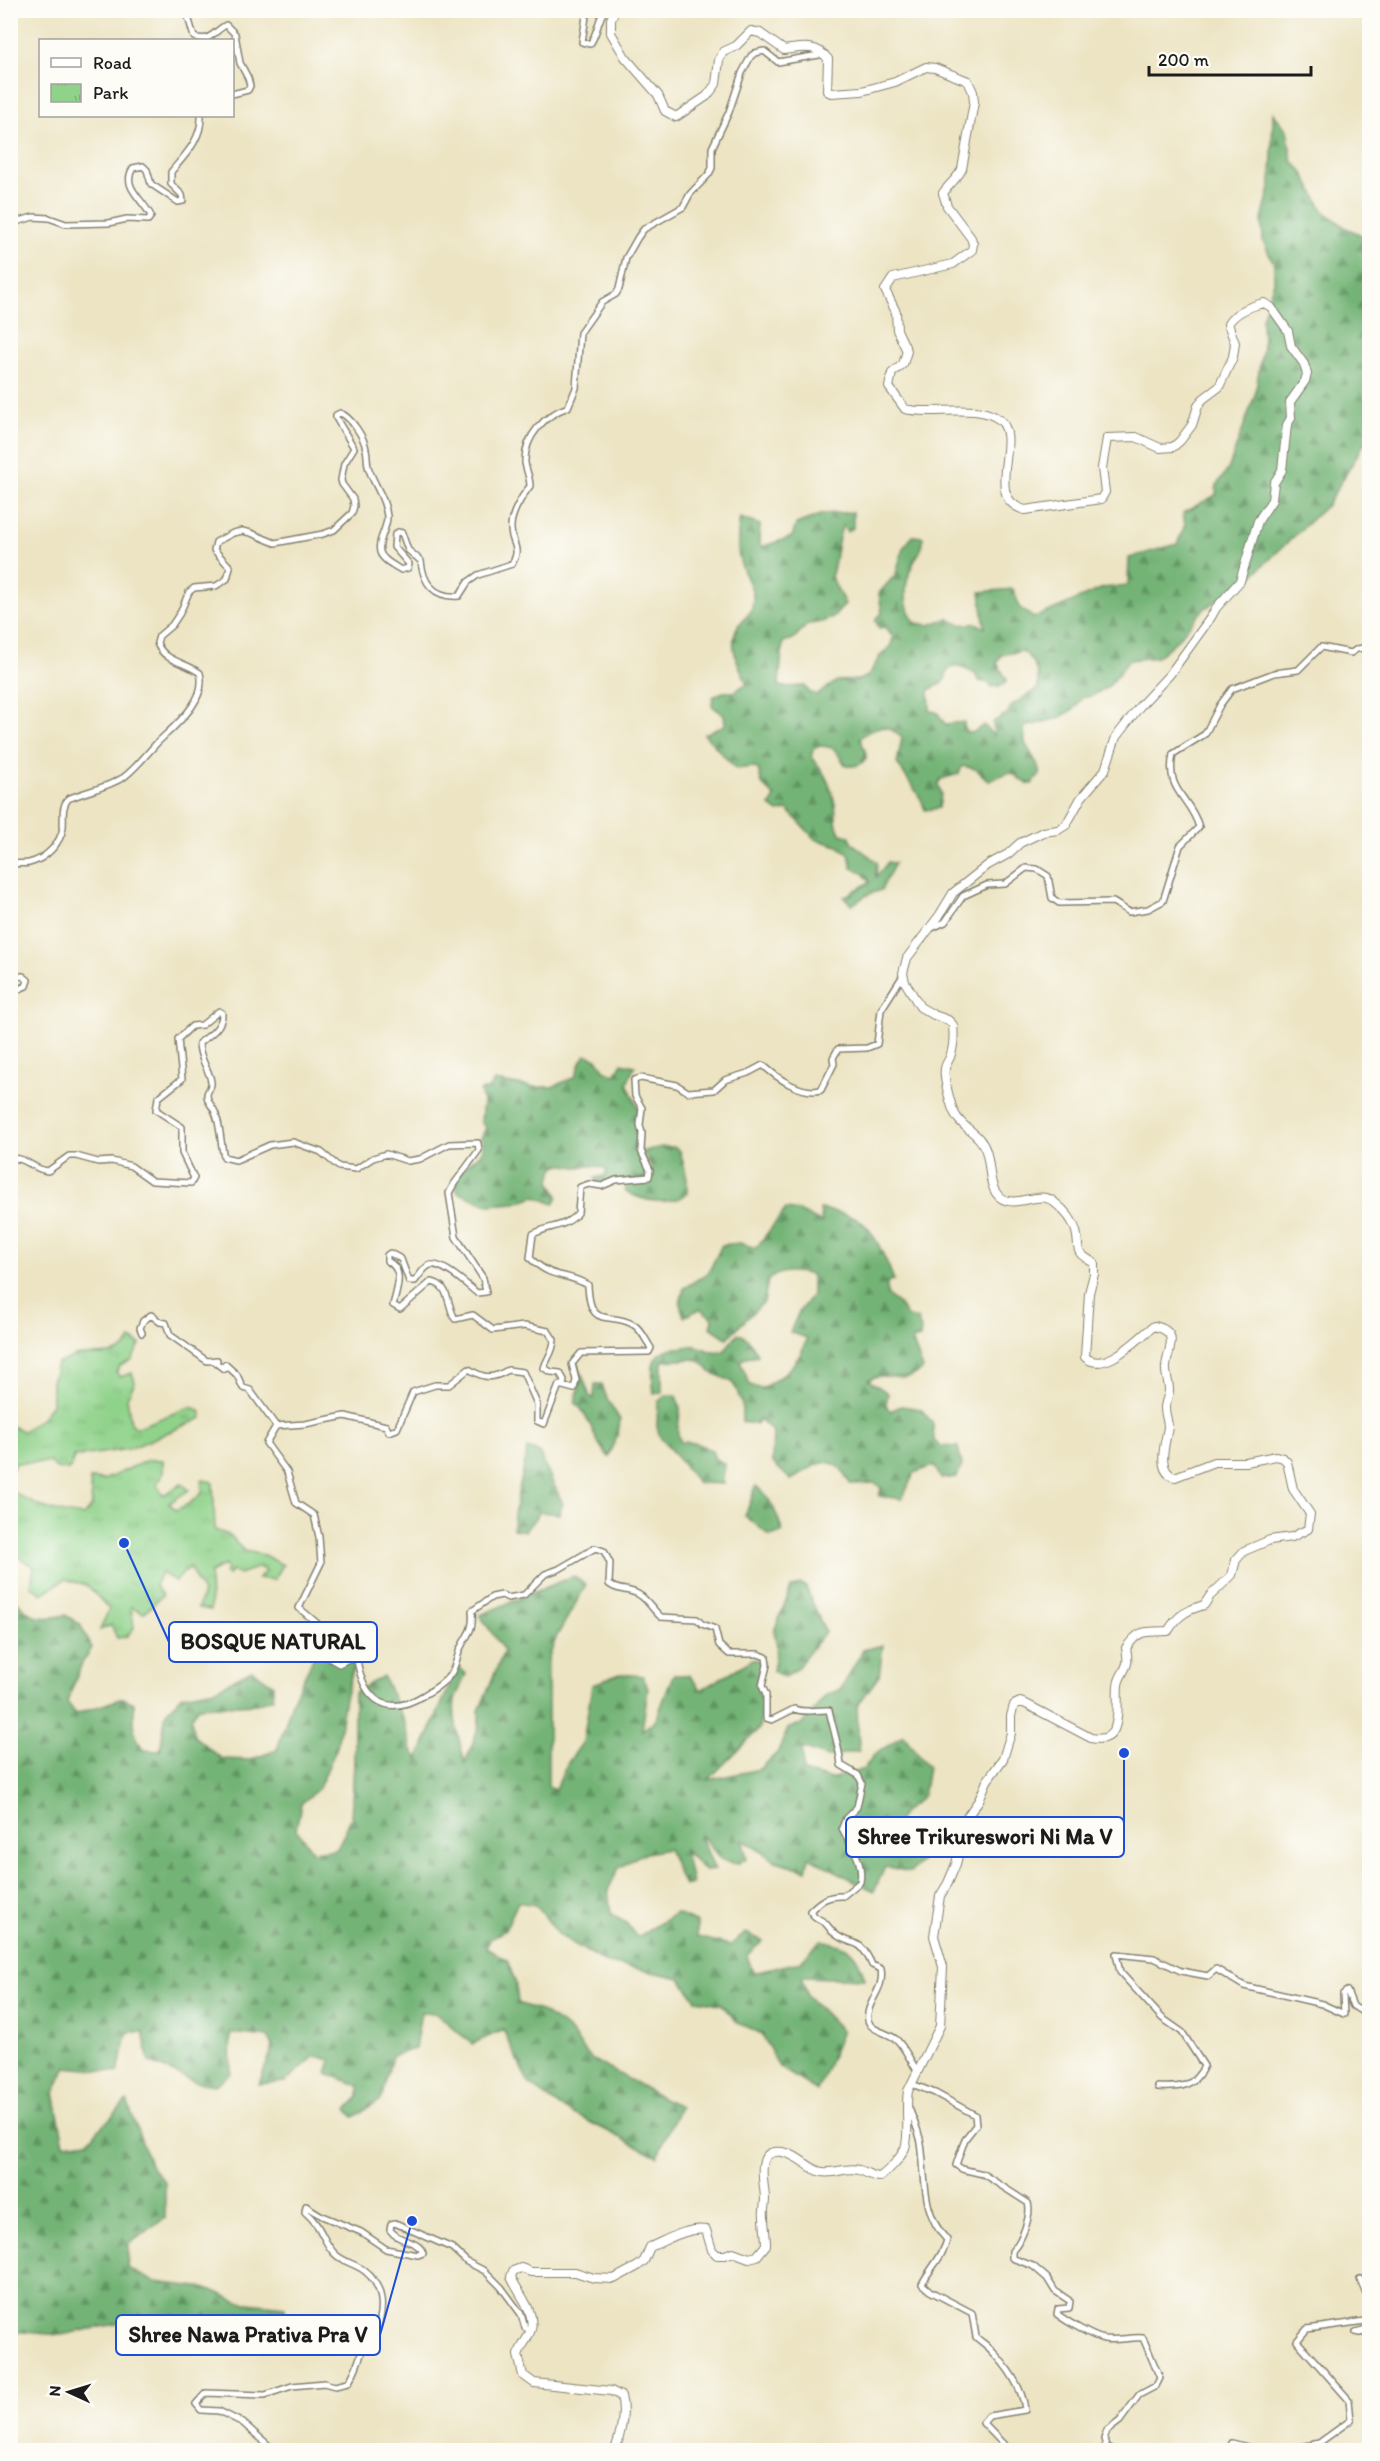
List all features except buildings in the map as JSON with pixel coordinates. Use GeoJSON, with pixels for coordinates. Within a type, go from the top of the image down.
{"type":"FeatureCollection","features":[{"type":"Feature","properties":{"kind":"street"},"geometry":{"type":"LineString","coordinates":[[186,10],[195,37],[200,39]]}},
{"type":"Feature","properties":{"kind":"street"},"geometry":{"type":"LineString","coordinates":[[587,10],[582,42],[590,44],[596,36],[598,19],[605,10]]}},
{"type":"Feature","properties":{"kind":"street"},"geometry":{"type":"LineString","coordinates":[[276,1426],[305,1424],[345,1416],[386,1426],[389,1432],[397,1429],[413,1392],[449,1384],[469,1369],[481,1377],[497,1377],[508,1370],[523,1372],[537,1404],[537,1421],[544,1424],[559,1386],[574,1389],[576,1380],[572,1364],[581,1353],[649,1352],[651,1348],[640,1330],[633,1324],[602,1317],[591,1307],[588,1285],[575,1278],[558,1276],[543,1270],[530,1258],[533,1234],[546,1227],[563,1226],[578,1213],[580,1187],[589,1184],[602,1186],[616,1180],[649,1177],[650,1170],[641,1151],[642,1108],[635,1096],[634,1080],[641,1078],[677,1084],[688,1092],[714,1090],[726,1080],[763,1065],[776,1077],[793,1084],[798,1089],[814,1092],[821,1090],[834,1064],[833,1058],[838,1049],[867,1048],[877,1044],[882,1010],[901,982],[907,958],[952,893],[1020,843],[1043,832],[1058,830],[1066,825],[1081,798],[1105,770],[1116,737],[1140,706],[1170,674],[1216,608],[1240,580],[1258,521],[1272,500],[1274,483],[1282,470],[1287,425],[1291,418],[1290,402],[1305,381],[1307,374],[1304,364],[1291,346],[1288,331],[1276,312],[1264,303],[1250,308],[1234,316],[1228,324],[1235,343],[1233,357],[1219,387],[1203,399],[1198,406],[1192,425],[1180,441],[1173,447],[1160,448],[1136,437],[1107,438],[1102,468],[1105,492],[1101,499],[1025,510],[1018,508],[1010,499],[1002,479],[1008,446],[1004,426],[999,419],[986,414],[969,412],[904,409],[889,387],[892,374],[903,364],[907,351],[897,330],[896,312],[885,290],[887,284],[893,278],[953,264],[972,250],[970,238],[947,206],[943,193],[962,169],[974,102],[970,85],[963,78],[934,68],[921,68],[895,82],[862,91],[831,93],[827,91],[826,85],[828,59],[825,54],[809,47],[784,50],[760,33],[751,32],[736,46],[723,52],[719,60],[716,84],[707,96],[676,117],[665,111],[658,95],[631,66],[611,33],[611,19],[615,10]]}},
{"type":"Feature","properties":{"kind":"street"},"geometry":{"type":"LineString","coordinates":[[206,39],[226,25],[235,34],[240,63],[250,86],[248,90],[234,94]]}},
{"type":"Feature","properties":{"kind":"street"},"geometry":{"type":"LineString","coordinates":[[10,864],[30,863],[45,855],[58,842],[63,827],[63,809],[68,800],[124,777],[179,724],[190,708],[201,687],[200,673],[163,654],[157,644],[159,636],[172,625],[180,614],[189,592],[194,588],[216,586],[227,579],[230,567],[214,550],[216,542],[242,531],[275,543],[323,534],[334,530],[352,513],[354,506],[352,500],[341,480],[344,464],[354,448],[336,415],[340,413],[347,416],[362,437],[366,446],[368,470],[383,496],[387,523],[380,544],[383,557],[401,570],[408,568],[409,564],[394,547],[395,534],[402,533],[408,550],[421,561],[422,578],[429,587],[451,597],[459,596],[468,582],[478,575],[512,564],[517,556],[516,544],[510,530],[512,521],[520,501],[530,486],[525,464],[526,449],[533,433],[544,420],[556,411],[568,407],[573,399],[576,388],[580,333],[602,302],[616,294],[626,258],[638,237],[644,229],[683,207],[690,195],[709,174],[712,168],[712,148],[729,112],[742,73],[755,52],[764,51],[778,62],[825,54]]}},
{"type":"Feature","properties":{"kind":"street"},"geometry":{"type":"LineString","coordinates":[[10,224],[33,217],[49,218],[66,224],[109,223],[127,219],[148,220],[151,216],[148,208],[128,182],[133,168],[143,166],[147,170],[151,184],[178,202],[183,201],[182,195],[171,184],[171,172],[194,145],[201,125],[201,117]]}},
{"type":"Feature","properties":{"kind":"street"},"geometry":{"type":"LineString","coordinates":[[927,930],[945,922],[963,896],[987,885],[1005,884],[1026,867],[1037,869],[1047,876],[1052,898],[1059,903],[1113,902],[1129,912],[1148,909],[1163,901],[1180,846],[1199,827],[1195,813],[1178,792],[1170,770],[1173,754],[1205,734],[1220,705],[1232,689],[1275,673],[1298,670],[1320,647],[1351,653],[1357,649],[1370,647]]}},
{"type":"Feature","properties":{"kind":"street"},"geometry":{"type":"LineString","coordinates":[[615,2451],[624,2406],[621,2396],[611,2391],[529,2381],[523,2375],[518,2355],[531,2330],[530,2317],[521,2292],[511,2277],[515,2269],[521,2268],[546,2274],[575,2272],[594,2278],[614,2279],[644,2261],[650,2247],[700,2229],[706,2230],[712,2250],[717,2255],[733,2252],[749,2258],[757,2256],[766,2245],[762,2165],[767,2156],[776,2151],[783,2152],[819,2171],[832,2173],[846,2169],[861,2170],[873,2177],[880,2177],[906,2148],[906,2101],[940,2026],[943,1967],[933,1936],[939,1896],[948,1883],[956,1864],[967,1817],[979,1800],[987,1781],[1003,1759],[1011,1733],[1011,1716],[1014,1705],[1020,1702],[1026,1704],[1091,1738],[1101,1740],[1109,1736],[1116,1728],[1118,1682],[1128,1665],[1126,1648],[1136,1635],[1148,1630],[1168,1631],[1176,1618],[1186,1611],[1204,1605],[1232,1575],[1236,1560],[1244,1551],[1270,1540],[1292,1537],[1308,1529],[1310,1519],[1310,1514],[1293,1489],[1287,1462],[1283,1458],[1276,1456],[1246,1462],[1214,1462],[1175,1477],[1166,1471],[1163,1457],[1168,1423],[1165,1408],[1169,1394],[1169,1381],[1166,1368],[1171,1338],[1166,1330],[1154,1326],[1109,1360],[1100,1363],[1090,1361],[1085,1357],[1089,1293],[1094,1274],[1094,1263],[1081,1255],[1077,1249],[1076,1229],[1070,1218],[1055,1202],[1046,1198],[1009,1202],[1000,1198],[993,1187],[986,1150],[975,1132],[959,1121],[952,1108],[945,1069],[953,1048],[953,1025],[948,1020],[920,1006],[905,982],[903,973]]}},
{"type":"Feature","properties":{"kind":"street"},"geometry":{"type":"LineString","coordinates":[[10,977],[22,976],[28,980],[26,986],[10,993]]}},
{"type":"Feature","properties":{"kind":"street"},"geometry":{"type":"LineString","coordinates":[[10,1159],[24,1159],[37,1169],[48,1171],[69,1156],[76,1156],[98,1162],[112,1161],[131,1166],[152,1181],[191,1183],[194,1178],[182,1153],[182,1127],[156,1110],[158,1098],[182,1079],[178,1039],[192,1026],[202,1025],[219,1011],[222,1013],[222,1019],[211,1035],[199,1043],[199,1052],[211,1081],[207,1095],[208,1101],[216,1112],[224,1157],[236,1160],[270,1145],[293,1142],[321,1152],[339,1167],[356,1169],[373,1158],[386,1154],[408,1161],[420,1159],[449,1144],[478,1143],[479,1150],[449,1193],[456,1237],[483,1278],[486,1292],[477,1293],[448,1270],[434,1265],[426,1267],[415,1281],[409,1281],[401,1259],[390,1253],[387,1255],[387,1261],[396,1266],[398,1272],[393,1305],[400,1309],[431,1282],[435,1282],[446,1291],[455,1319],[473,1315],[493,1330],[524,1326],[548,1331],[554,1340],[552,1355],[546,1361],[544,1368],[560,1373],[564,1380],[563,1386]]}},
{"type":"Feature","properties":{"kind":"street"},"geometry":{"type":"LineString","coordinates":[[142,1333],[140,1328],[143,1321],[151,1316],[166,1323],[170,1335],[176,1340],[207,1361],[217,1360],[216,1363],[220,1365],[220,1368],[224,1369],[225,1364],[237,1375],[243,1388],[250,1390],[276,1426]]}},
{"type":"Feature","properties":{"kind":"street"},"geometry":{"type":"LineString","coordinates":[[276,1426],[266,1443],[286,1472],[296,1503],[314,1515],[319,1538],[321,1563],[299,1608],[318,1624],[329,1658],[339,1664],[350,1658],[357,1660],[366,1692],[378,1702],[393,1706],[410,1704],[434,1689],[451,1675],[460,1650],[474,1626],[472,1611],[492,1597],[502,1595],[508,1598],[524,1595],[545,1574],[559,1569],[595,1548],[604,1551],[610,1563],[609,1584],[614,1589],[641,1596],[661,1617],[697,1619],[702,1624],[715,1629],[719,1645],[729,1654],[758,1654],[766,1657],[767,1665],[762,1686],[766,1695],[766,1718],[772,1720],[794,1709],[806,1714],[819,1709],[829,1710],[831,1728],[837,1739],[841,1765],[858,1775],[862,1783],[857,1807],[846,1818],[842,1828],[859,1857],[862,1871],[860,1882],[843,1896],[833,1895],[821,1901],[810,1911],[814,1918],[825,1923],[835,1935],[865,1949],[872,1965],[881,1969],[883,1979],[880,1990],[871,2001],[867,2015],[869,2024],[874,2030],[888,2034],[898,2041],[919,2072]]}},
{"type":"Feature","properties":{"kind":"street"},"geometry":{"type":"LineString","coordinates":[[1158,2087],[1182,2088],[1198,2077],[1204,2066],[1182,2032],[1162,2018],[1120,1972],[1116,1954],[1154,1958],[1181,1971],[1208,1976],[1216,1968],[1244,1986],[1322,2004],[1344,2014],[1343,1994],[1347,1991],[1353,2006],[1370,2018]]}},
{"type":"Feature","properties":{"kind":"street"},"geometry":{"type":"LineString","coordinates":[[912,2084],[925,2088],[975,2115],[975,2125],[965,2139],[956,2165],[962,2169],[983,2174],[1028,2203],[1030,2210],[1017,2246],[1012,2251],[1012,2258],[1033,2266],[1047,2278],[1055,2290],[1070,2301],[1069,2308],[1058,2309],[1058,2314],[1073,2327],[1079,2327],[1098,2337],[1120,2340],[1143,2338],[1149,2347],[1160,2378],[1156,2386],[1139,2395],[1120,2421],[1107,2431],[1104,2439],[1106,2446],[1112,2451]]}},
{"type":"Feature","properties":{"kind":"street"},"geometry":{"type":"LineString","coordinates":[[906,2101],[921,2141],[924,2192],[936,2229],[946,2240],[944,2253],[929,2271],[922,2284],[930,2291],[972,2313],[976,2337],[990,2348],[1009,2371],[1024,2400],[1025,2410],[989,2416],[983,2423],[1009,2451]]}},
{"type":"Feature","properties":{"kind":"street"},"geometry":{"type":"LineString","coordinates":[[274,2451],[243,2423],[219,2411],[201,2409],[196,2404],[206,2393],[265,2395],[292,2386],[324,2383],[335,2386],[348,2383],[357,2371],[364,2346],[373,2336],[381,2310],[382,2294],[376,2284],[366,2272],[345,2262],[333,2252],[318,2225],[305,2212],[306,2206],[322,2216],[361,2232],[386,2249],[418,2255],[423,2253],[422,2248],[412,2242],[394,2236],[390,2230],[391,2224],[395,2223],[452,2248],[467,2262],[484,2271],[501,2287],[521,2314],[525,2328],[531,2330]]}},
{"type":"Feature","properties":{"kind":"street"},"geometry":{"type":"LineString","coordinates":[[1370,2293],[1360,2279],[1370,2303]]}},
{"type":"Feature","properties":{"kind":"street"},"geometry":{"type":"LineString","coordinates":[[1289,2451],[1319,2443],[1351,2420],[1349,2400],[1297,2341],[1307,2329],[1365,2321],[1370,2317]]}},
{"type":"Feature","properties":{"kind":"street"},"geometry":{"type":"LineString","coordinates":[[1229,2451],[1233,2443],[1259,2451]]}},
{"type":"Feature","properties":{"kind":"green space"},"geometry":{"type":"Polygon","coordinates":[[[1273,113],[1287,130],[1292,161],[1302,171],[1323,210],[1346,228],[1364,236],[1369,255],[1369,434],[1361,449],[1328,504],[1252,576],[1203,610],[1174,643],[1157,657],[1129,660],[1110,685],[1094,695],[1082,698],[1074,709],[1059,718],[1024,727],[1025,743],[1040,769],[1040,775],[1032,784],[1012,773],[989,781],[976,769],[962,766],[959,774],[941,779],[938,784],[941,794],[939,808],[925,810],[921,799],[897,763],[902,738],[891,729],[876,728],[860,738],[866,759],[854,766],[846,766],[831,748],[816,746],[812,757],[823,773],[834,799],[837,824],[841,834],[850,836],[851,842],[877,862],[876,877],[888,862],[895,863],[881,890],[867,895],[852,905],[844,897],[870,882],[862,872],[852,868],[849,854],[838,846],[815,839],[788,810],[778,812],[770,806],[775,797],[762,784],[758,769],[753,767],[736,769],[704,734],[725,725],[724,715],[712,706],[713,697],[723,692],[734,692],[747,683],[734,648],[735,633],[753,603],[751,587],[738,552],[740,518],[760,525],[761,547],[792,537],[796,524],[823,514],[853,512],[853,528],[847,532],[843,525],[840,532],[831,577],[845,604],[829,619],[808,624],[793,639],[783,642],[779,684],[782,687],[805,686],[809,692],[817,695],[837,681],[858,680],[868,676],[881,655],[891,646],[893,637],[886,627],[879,628],[875,620],[882,613],[879,593],[896,574],[903,548],[913,536],[923,537],[922,548],[910,571],[906,586],[908,610],[916,623],[929,625],[948,618],[965,625],[976,623],[985,628],[980,592],[1013,589],[1020,608],[1034,618],[1103,588],[1128,585],[1129,558],[1177,544],[1185,525],[1183,513],[1216,495],[1217,484],[1228,470],[1255,395],[1263,346],[1262,318],[1274,282],[1274,264],[1263,241],[1262,220],[1271,184],[1273,113]],[[1022,651],[1001,655],[997,663],[1007,680],[1003,685],[992,687],[989,683],[978,681],[976,674],[956,665],[948,670],[944,682],[929,690],[930,711],[937,712],[945,724],[964,722],[965,732],[972,733],[984,725],[994,736],[993,722],[1007,714],[1011,706],[1038,688],[1035,667],[1022,651]]]}},
{"type":"Feature","properties":{"kind":"green space"},"geometry":{"type":"Polygon","coordinates":[[[586,1055],[597,1060],[604,1070],[615,1075],[622,1063],[635,1066],[627,1083],[640,1112],[636,1124],[640,1148],[646,1162],[646,1177],[596,1183],[595,1178],[606,1175],[606,1169],[595,1166],[560,1165],[554,1168],[550,1181],[558,1196],[554,1204],[535,1196],[515,1203],[488,1205],[457,1192],[460,1173],[477,1157],[483,1146],[481,1138],[486,1128],[481,1122],[483,1101],[480,1091],[489,1089],[494,1081],[532,1087],[552,1087],[575,1077],[586,1055]]]}},
{"type":"Feature","properties":{"kind":"green space"},"geometry":{"type":"Polygon","coordinates":[[[674,1147],[680,1151],[687,1178],[687,1194],[672,1200],[656,1201],[640,1198],[625,1191],[627,1181],[651,1178],[652,1170],[644,1151],[674,1147]]]}},
{"type":"Feature","properties":{"kind":"green space"},"geometry":{"type":"Polygon","coordinates":[[[786,1209],[799,1211],[822,1223],[820,1209],[841,1213],[861,1222],[871,1232],[894,1280],[887,1282],[887,1295],[899,1304],[908,1318],[917,1319],[921,1330],[920,1338],[912,1340],[923,1369],[908,1377],[882,1376],[868,1380],[888,1393],[886,1405],[890,1411],[901,1406],[921,1409],[933,1424],[934,1440],[939,1446],[958,1447],[962,1465],[957,1477],[941,1479],[934,1465],[914,1473],[902,1499],[879,1496],[881,1488],[875,1483],[850,1484],[844,1473],[831,1463],[817,1465],[791,1480],[772,1462],[773,1432],[760,1419],[756,1424],[742,1422],[742,1404],[736,1388],[731,1381],[710,1372],[703,1363],[695,1359],[662,1361],[662,1392],[654,1394],[652,1370],[656,1358],[667,1350],[694,1346],[712,1352],[723,1352],[738,1333],[748,1339],[758,1355],[740,1361],[750,1385],[761,1389],[790,1368],[800,1355],[807,1338],[790,1332],[799,1312],[812,1295],[812,1275],[789,1272],[768,1280],[764,1302],[727,1338],[710,1327],[713,1318],[700,1309],[684,1317],[680,1304],[684,1288],[708,1273],[722,1245],[740,1243],[756,1248],[786,1209]]]}},
{"type":"Feature","properties":{"kind":"green space"},"geometry":{"type":"Polygon","coordinates":[[[131,1339],[140,1344],[132,1360],[120,1366],[116,1372],[120,1377],[132,1373],[135,1382],[127,1398],[131,1424],[136,1428],[190,1407],[200,1410],[202,1418],[129,1449],[74,1457],[70,1469],[57,1469],[50,1462],[16,1463],[11,1470],[11,1426],[23,1431],[42,1418],[52,1404],[52,1382],[57,1364],[75,1356],[113,1354],[126,1346],[131,1339]]]}},
{"type":"Feature","properties":{"kind":"green space"},"geometry":{"type":"Polygon","coordinates":[[[578,1364],[590,1397],[594,1398],[595,1384],[602,1384],[607,1399],[620,1420],[618,1434],[609,1457],[599,1444],[581,1408],[575,1402],[580,1385],[574,1366],[578,1364]]]}},
{"type":"Feature","properties":{"kind":"green space"},"geometry":{"type":"Polygon","coordinates":[[[666,1395],[676,1395],[680,1409],[678,1431],[681,1442],[697,1443],[712,1451],[715,1459],[724,1463],[723,1484],[698,1483],[660,1437],[657,1427],[658,1402],[666,1395]]]}},
{"type":"Feature","properties":{"kind":"green space"},"geometry":{"type":"Polygon","coordinates":[[[527,1449],[539,1453],[563,1504],[559,1514],[540,1512],[525,1531],[513,1529],[527,1449]]]}},
{"type":"Feature","properties":{"kind":"green space"},"geometry":{"type":"Polygon","coordinates":[[[148,1460],[163,1460],[163,1474],[157,1484],[163,1495],[182,1484],[189,1490],[169,1503],[176,1510],[190,1503],[202,1493],[202,1480],[213,1482],[215,1530],[231,1536],[244,1551],[264,1555],[283,1565],[274,1580],[258,1578],[266,1571],[259,1567],[239,1574],[231,1571],[228,1576],[225,1574],[227,1568],[225,1565],[210,1573],[211,1610],[198,1608],[203,1593],[189,1567],[176,1581],[161,1573],[155,1586],[163,1595],[144,1613],[131,1607],[134,1628],[126,1637],[117,1638],[111,1625],[100,1630],[109,1609],[88,1586],[65,1579],[42,1594],[31,1586],[34,1567],[11,1552],[11,1490],[45,1508],[83,1516],[92,1506],[90,1479],[104,1480],[148,1460]]]}},
{"type":"Feature","properties":{"kind":"green space"},"geometry":{"type":"Polygon","coordinates":[[[756,1486],[770,1501],[783,1532],[770,1536],[745,1516],[756,1486]]]}},
{"type":"Feature","properties":{"kind":"green space"},"geometry":{"type":"Polygon","coordinates":[[[573,1576],[586,1585],[557,1636],[548,1659],[548,1786],[556,1789],[567,1764],[583,1742],[592,1685],[619,1674],[643,1676],[648,1689],[642,1730],[656,1720],[673,1675],[689,1675],[701,1690],[753,1659],[763,1662],[756,1680],[763,1708],[759,1729],[708,1780],[760,1769],[777,1753],[789,1727],[803,1724],[826,1695],[841,1689],[863,1650],[883,1645],[879,1676],[857,1706],[859,1751],[828,1757],[802,1748],[803,1772],[831,1779],[864,1769],[873,1756],[903,1735],[928,1767],[923,1796],[905,1811],[891,1832],[923,1859],[911,1872],[885,1867],[874,1891],[809,1857],[806,1870],[776,1861],[742,1839],[747,1858],[737,1864],[720,1859],[706,1840],[701,1837],[715,1870],[705,1871],[685,1850],[692,1884],[684,1886],[668,1849],[641,1854],[619,1868],[608,1890],[611,1914],[626,1923],[638,1937],[676,1913],[697,1923],[697,1937],[730,1945],[746,1933],[763,1941],[747,1955],[753,1973],[800,1962],[821,1940],[839,1945],[855,1955],[865,1979],[801,1977],[807,1995],[842,2031],[817,2091],[779,2067],[762,2034],[738,2023],[721,2004],[696,2000],[680,1978],[604,1962],[559,1935],[536,1905],[518,1902],[505,1930],[491,1938],[486,1948],[507,1960],[516,1984],[518,2003],[543,2012],[568,2029],[591,2059],[680,2107],[657,2156],[560,2107],[529,2084],[503,2030],[472,2044],[436,2013],[421,2012],[415,2049],[392,2056],[381,2100],[354,2117],[347,2109],[359,2097],[359,2086],[327,2073],[331,2060],[315,2056],[285,2082],[259,2084],[273,2047],[268,2037],[230,2033],[231,2073],[215,2085],[195,2082],[149,2062],[143,2032],[128,2032],[118,2072],[66,2067],[54,2093],[64,2144],[88,2141],[127,2101],[150,2165],[165,2182],[165,2218],[129,2244],[127,2268],[155,2282],[207,2288],[239,2302],[285,2307],[286,2338],[253,2343],[204,2323],[171,2320],[126,2322],[61,2335],[11,2331],[10,1594],[33,1615],[46,1618],[65,1615],[80,1624],[92,1648],[82,1663],[67,1702],[76,1714],[123,1698],[134,1703],[134,1732],[143,1750],[160,1751],[166,1712],[183,1695],[216,1689],[252,1670],[273,1685],[273,1698],[256,1704],[198,1707],[191,1718],[194,1736],[222,1759],[250,1760],[277,1750],[293,1699],[315,1655],[346,1649],[355,1663],[345,1698],[337,1747],[319,1788],[301,1804],[296,1829],[313,1852],[337,1849],[351,1818],[354,1693],[383,1676],[405,1723],[411,1749],[418,1759],[458,1666],[466,1674],[454,1708],[465,1763],[479,1726],[479,1711],[504,1651],[480,1615],[573,1576]]]}},
{"type":"Feature","properties":{"kind":"green space"},"geometry":{"type":"Polygon","coordinates":[[[800,1584],[806,1587],[825,1632],[797,1668],[785,1677],[773,1671],[777,1646],[774,1631],[791,1588],[800,1584]]]}},
{"type":"Feature","properties":{"kind":"place","name":"BOSQUE NATURAL"},"geometry":{"type":"Point","coordinates":[124,1543]}},
{"type":"Feature","properties":{"kind":"place","name":"Shree Trikureswori Ni Ma V"},"geometry":{"type":"Point","coordinates":[1124,1753]}},
{"type":"Feature","properties":{"kind":"place","name":"Shree Nawa Prativa Pra V"},"geometry":{"type":"Point","coordinates":[412,2221]}}]}
